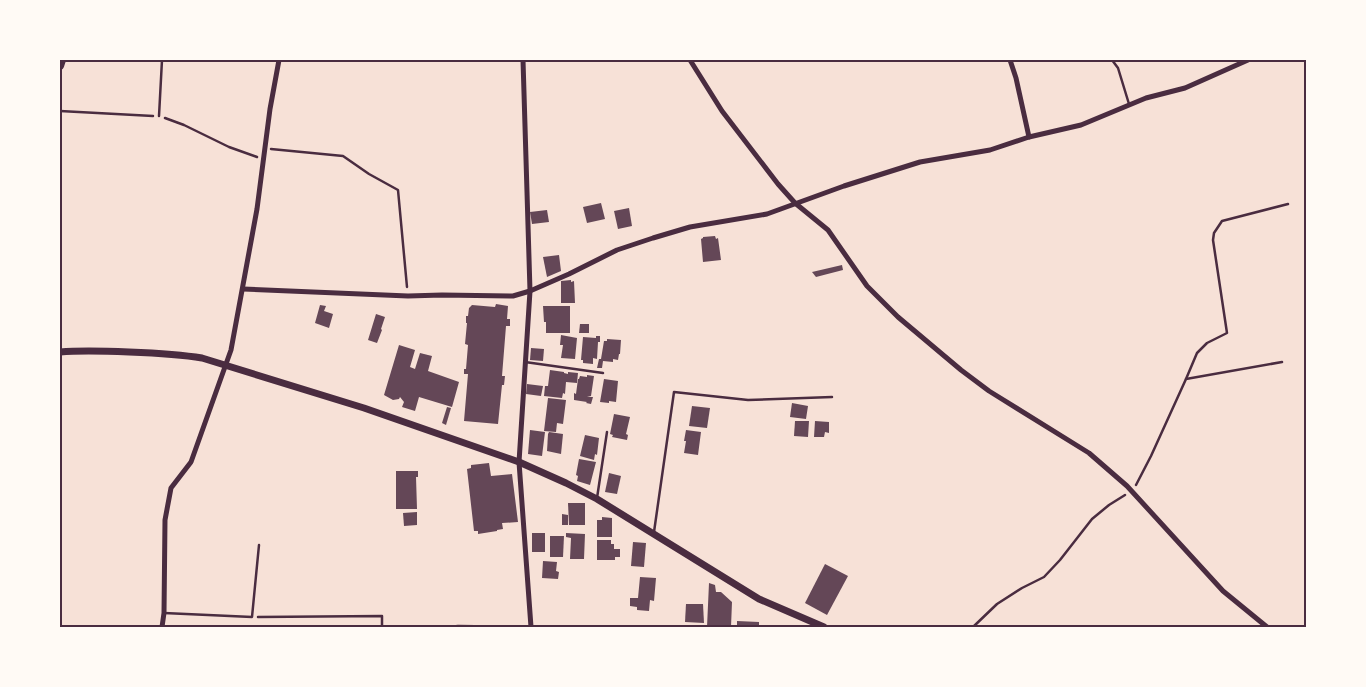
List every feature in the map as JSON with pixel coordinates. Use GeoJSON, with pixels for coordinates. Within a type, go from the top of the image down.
{"type":"FeatureCollection","features":[{"type":"Feature","properties":{"kind":"main road"},"geometry":{"type":"LineString","coordinates":[[60,66],[62,60]]}},
{"type":"Feature","properties":{"kind":"street"},"geometry":{"type":"LineString","coordinates":[[162,627],[167,505],[171,488],[191,462],[230,350],[257,209],[270,109],[279,60]]}},
{"type":"Feature","properties":{"kind":"street"},"geometry":{"type":"LineString","coordinates":[[523,60],[530,291],[519,462],[531,627]]}},
{"type":"Feature","properties":{"kind":"street"},"geometry":{"type":"LineString","coordinates":[[690,60],[722,112],[778,184],[795,204],[828,230],[867,286],[898,317],[989,391],[1089,453],[1132,491],[1223,591],[1268,627]]}},
{"type":"Feature","properties":{"kind":"street"},"geometry":{"type":"LineString","coordinates":[[1010,60],[1030,137]]}},
{"type":"Feature","properties":{"kind":"street"},"geometry":{"type":"LineString","coordinates":[[243,289],[408,296],[513,296],[530,291],[569,274],[617,250],[653,238],[690,227],[767,214],[844,186],[920,162],[990,150],[1030,137],[1081,125],[1129,104],[1185,88],[1248,60]]}},
{"type":"Feature","properties":{"kind":"street"},"geometry":{"type":"LineString","coordinates":[[60,352],[102,350],[177,354],[202,358],[364,408],[519,462],[597,499],[759,599],[824,627]]}},
{"type":"Feature","properties":{"kind":"lane"},"geometry":{"type":"LineString","coordinates":[[159,116],[162,60]]}},
{"type":"Feature","properties":{"kind":"lane"},"geometry":{"type":"LineString","coordinates":[[1112,60],[1118,68],[1129,104]]}},
{"type":"Feature","properties":{"kind":"lane"},"geometry":{"type":"LineString","coordinates":[[526,362],[603,373]]}},
{"type":"Feature","properties":{"kind":"lane"},"geometry":{"type":"LineString","coordinates":[[654,533],[674,392],[748,400],[832,397]]}},
{"type":"Feature","properties":{"kind":"lane"},"geometry":{"type":"LineString","coordinates":[[597,499],[607,432]]}},
{"type":"Feature","properties":{"kind":"lane"},"geometry":{"type":"LineString","coordinates":[[164,613],[252,617],[259,545]]}},
{"type":"Feature","properties":{"kind":"path"},"geometry":{"type":"LineString","coordinates":[[60,111],[159,116],[184,125],[228,147],[263,159]]}},
{"type":"Feature","properties":{"kind":"path"},"geometry":{"type":"LineString","coordinates":[[265,149],[343,156],[369,174],[398,190],[408,296]]}},
{"type":"Feature","properties":{"kind":"path"},"geometry":{"type":"LineString","coordinates":[[973,627],[998,604],[1022,588],[1044,577],[1092,519],[1108,504],[1132,491],[1152,456],[1197,353],[1207,343],[1227,333],[1212,240],[1214,233],[1222,220],[1288,204]]}},
{"type":"Feature","properties":{"kind":"path"},"geometry":{"type":"LineString","coordinates":[[1186,379],[1282,362]]}},
{"type":"Feature","properties":{"kind":"path"},"geometry":{"type":"LineString","coordinates":[[252,617],[382,616],[382,627]]}},
{"type":"Feature","properties":{"kind":"path"},"geometry":{"type":"LineString","coordinates":[[449,627],[523,627]]}},
{"type":"Feature","properties":{"kind":"building"},"geometry":{"type":"Polygon","coordinates":[[[601,203],[605,219],[587,223],[583,207],[601,203]]]}},
{"type":"Feature","properties":{"kind":"building"},"geometry":{"type":"Polygon","coordinates":[[[629,208],[632,226],[618,229],[614,211],[629,208]]]}},
{"type":"Feature","properties":{"kind":"building"},"geometry":{"type":"Polygon","coordinates":[[[547,210],[549,222],[532,224],[530,212],[547,210]]]}},
{"type":"Feature","properties":{"kind":"building"},"geometry":{"type":"Polygon","coordinates":[[[715,236],[716,239],[718,238],[721,260],[703,262],[701,239],[703,237],[715,236]]]}},
{"type":"Feature","properties":{"kind":"building"},"geometry":{"type":"Polygon","coordinates":[[[559,255],[561,271],[547,277],[543,257],[559,255]]]}},
{"type":"Feature","properties":{"kind":"building"},"geometry":{"type":"Polygon","coordinates":[[[842,265],[843,270],[816,277],[812,272],[842,265]]]}},
{"type":"Feature","properties":{"kind":"building"},"geometry":{"type":"Polygon","coordinates":[[[571,280],[571,282],[574,281],[575,303],[561,303],[561,281],[571,280]]]}},
{"type":"Feature","properties":{"kind":"building"},"geometry":{"type":"Polygon","coordinates":[[[496,304],[508,306],[507,319],[510,319],[510,326],[506,326],[502,376],[505,376],[504,385],[502,385],[498,424],[464,421],[468,374],[464,374],[468,345],[465,344],[466,316],[468,316],[469,308],[472,305],[495,307],[496,304]]]}},
{"type":"Feature","properties":{"kind":"building"},"geometry":{"type":"Polygon","coordinates":[[[320,305],[326,306],[324,311],[333,314],[329,328],[315,323],[320,305]]]}},
{"type":"Feature","properties":{"kind":"building"},"geometry":{"type":"Polygon","coordinates":[[[543,306],[570,306],[570,333],[546,333],[543,306]]]}},
{"type":"Feature","properties":{"kind":"building"},"geometry":{"type":"Polygon","coordinates":[[[376,314],[385,317],[377,343],[368,340],[376,314]]]}},
{"type":"Feature","properties":{"kind":"building"},"geometry":{"type":"Polygon","coordinates":[[[580,324],[589,324],[589,333],[579,333],[580,324]]]}},
{"type":"Feature","properties":{"kind":"building"},"geometry":{"type":"Polygon","coordinates":[[[561,335],[577,338],[575,359],[561,358],[563,345],[560,345],[561,335]]]}},
{"type":"Feature","properties":{"kind":"building"},"geometry":{"type":"Polygon","coordinates":[[[596,336],[600,336],[597,359],[593,358],[593,364],[583,363],[583,360],[581,360],[583,337],[596,338],[596,336]]]}},
{"type":"Feature","properties":{"kind":"building"},"geometry":{"type":"Polygon","coordinates":[[[607,339],[621,340],[618,360],[613,359],[613,362],[603,361],[602,368],[597,368],[599,359],[601,359],[604,341],[607,341],[607,339]]]}},
{"type":"Feature","properties":{"kind":"building"},"geometry":{"type":"Polygon","coordinates":[[[399,345],[415,350],[410,367],[415,369],[420,353],[432,356],[428,371],[459,382],[452,407],[419,397],[415,411],[402,407],[404,402],[400,397],[393,400],[384,395],[399,345]]]}},
{"type":"Feature","properties":{"kind":"building"},"geometry":{"type":"Polygon","coordinates":[[[531,348],[544,349],[543,361],[530,360],[531,348]]]}},
{"type":"Feature","properties":{"kind":"building"},"geometry":{"type":"Polygon","coordinates":[[[550,370],[568,374],[568,372],[578,373],[577,383],[566,382],[565,394],[563,393],[562,398],[544,396],[545,386],[548,386],[550,370]]]}},
{"type":"Feature","properties":{"kind":"building"},"geometry":{"type":"Polygon","coordinates":[[[587,375],[594,376],[591,396],[587,397],[593,397],[591,404],[574,400],[578,379],[580,376],[587,377],[587,375]]]}},
{"type":"Feature","properties":{"kind":"building"},"geometry":{"type":"Polygon","coordinates":[[[604,379],[618,381],[616,402],[600,402],[604,379]]]}},
{"type":"Feature","properties":{"kind":"building"},"geometry":{"type":"Polygon","coordinates":[[[527,384],[543,386],[541,396],[526,394],[527,384]]]}},
{"type":"Feature","properties":{"kind":"building"},"geometry":{"type":"Polygon","coordinates":[[[548,398],[566,400],[563,424],[557,423],[556,432],[544,431],[548,398]]]}},
{"type":"Feature","properties":{"kind":"building"},"geometry":{"type":"Polygon","coordinates":[[[792,403],[808,406],[806,419],[790,417],[792,403]]]}},
{"type":"Feature","properties":{"kind":"building"},"geometry":{"type":"Polygon","coordinates":[[[692,406],[710,408],[707,428],[689,426],[692,406]]]}},
{"type":"Feature","properties":{"kind":"building"},"geometry":{"type":"Polygon","coordinates":[[[447,407],[451,408],[446,425],[442,423],[447,407]]]}},
{"type":"Feature","properties":{"kind":"building"},"geometry":{"type":"Polygon","coordinates":[[[614,414],[630,417],[626,434],[628,435],[627,440],[612,437],[613,435],[610,434],[614,414]]]}},
{"type":"Feature","properties":{"kind":"building"},"geometry":{"type":"Polygon","coordinates":[[[795,421],[809,421],[808,437],[794,436],[795,421]]]}},
{"type":"Feature","properties":{"kind":"building"},"geometry":{"type":"Polygon","coordinates":[[[815,421],[829,422],[829,433],[825,432],[824,437],[814,437],[815,421]]]}},
{"type":"Feature","properties":{"kind":"building"},"geometry":{"type":"Polygon","coordinates":[[[530,430],[545,432],[542,456],[528,454],[530,430]]]}},
{"type":"Feature","properties":{"kind":"building"},"geometry":{"type":"Polygon","coordinates":[[[686,430],[701,432],[698,455],[684,453],[686,430]]]}},
{"type":"Feature","properties":{"kind":"building"},"geometry":{"type":"Polygon","coordinates":[[[549,432],[563,434],[561,454],[547,451],[549,432]]]}},
{"type":"Feature","properties":{"kind":"building"},"geometry":{"type":"Polygon","coordinates":[[[585,435],[599,438],[597,455],[595,454],[594,460],[580,456],[585,435]]]}},
{"type":"Feature","properties":{"kind":"building"},"geometry":{"type":"Polygon","coordinates":[[[579,459],[596,462],[590,485],[577,481],[578,476],[576,475],[579,459]]]}},
{"type":"Feature","properties":{"kind":"building"},"geometry":{"type":"Polygon","coordinates":[[[489,463],[491,476],[512,474],[518,522],[502,523],[503,529],[478,534],[478,531],[474,531],[467,469],[471,468],[471,465],[489,463]]]}},
{"type":"Feature","properties":{"kind":"building"},"geometry":{"type":"Polygon","coordinates":[[[396,471],[418,471],[418,477],[416,477],[417,509],[396,509],[396,471]]]}},
{"type":"Feature","properties":{"kind":"building"},"geometry":{"type":"Polygon","coordinates":[[[609,473],[621,476],[617,494],[605,492],[609,473]]]}},
{"type":"Feature","properties":{"kind":"building"},"geometry":{"type":"Polygon","coordinates":[[[568,503],[585,503],[585,525],[569,525],[568,503]]]}},
{"type":"Feature","properties":{"kind":"building"},"geometry":{"type":"Polygon","coordinates":[[[417,512],[417,525],[404,526],[403,513],[417,512]]]}},
{"type":"Feature","properties":{"kind":"building"},"geometry":{"type":"Polygon","coordinates":[[[562,514],[568,515],[568,525],[562,525],[562,514]]]}},
{"type":"Feature","properties":{"kind":"building"},"geometry":{"type":"Polygon","coordinates":[[[602,517],[612,518],[612,537],[597,537],[597,520],[602,520],[602,517]]]}},
{"type":"Feature","properties":{"kind":"building"},"geometry":{"type":"Polygon","coordinates":[[[532,533],[545,533],[545,552],[532,552],[532,533]]]}},
{"type":"Feature","properties":{"kind":"building"},"geometry":{"type":"Polygon","coordinates":[[[566,533],[585,534],[584,559],[570,559],[571,538],[566,537],[566,533]]]}},
{"type":"Feature","properties":{"kind":"building"},"geometry":{"type":"Polygon","coordinates":[[[550,536],[564,536],[563,557],[550,557],[550,536]]]}},
{"type":"Feature","properties":{"kind":"building"},"geometry":{"type":"Polygon","coordinates":[[[597,540],[611,540],[611,544],[614,544],[614,549],[620,549],[620,557],[615,557],[615,560],[597,560],[597,540]]]}},
{"type":"Feature","properties":{"kind":"building"},"geometry":{"type":"Polygon","coordinates":[[[633,542],[646,543],[644,567],[631,566],[633,542]]]}},
{"type":"Feature","properties":{"kind":"building"},"geometry":{"type":"Polygon","coordinates":[[[543,561],[557,562],[556,571],[559,572],[558,579],[542,578],[543,561]]]}},
{"type":"Feature","properties":{"kind":"building"},"geometry":{"type":"Polygon","coordinates":[[[825,564],[848,576],[827,615],[805,603],[825,564]]]}},
{"type":"Feature","properties":{"kind":"building"},"geometry":{"type":"Polygon","coordinates":[[[640,577],[656,578],[654,601],[650,600],[649,611],[637,610],[637,607],[630,606],[630,598],[638,598],[640,577]]]}},
{"type":"Feature","properties":{"kind":"building"},"geometry":{"type":"Polygon","coordinates":[[[709,583],[715,585],[716,592],[721,592],[732,602],[731,627],[707,627],[709,583]]]}},
{"type":"Feature","properties":{"kind":"building"},"geometry":{"type":"Polygon","coordinates":[[[686,604],[703,604],[704,623],[685,622],[686,604]]]}},
{"type":"Feature","properties":{"kind":"building"},"geometry":{"type":"Polygon","coordinates":[[[737,621],[759,622],[759,627],[737,627],[737,621]]]}}]}
